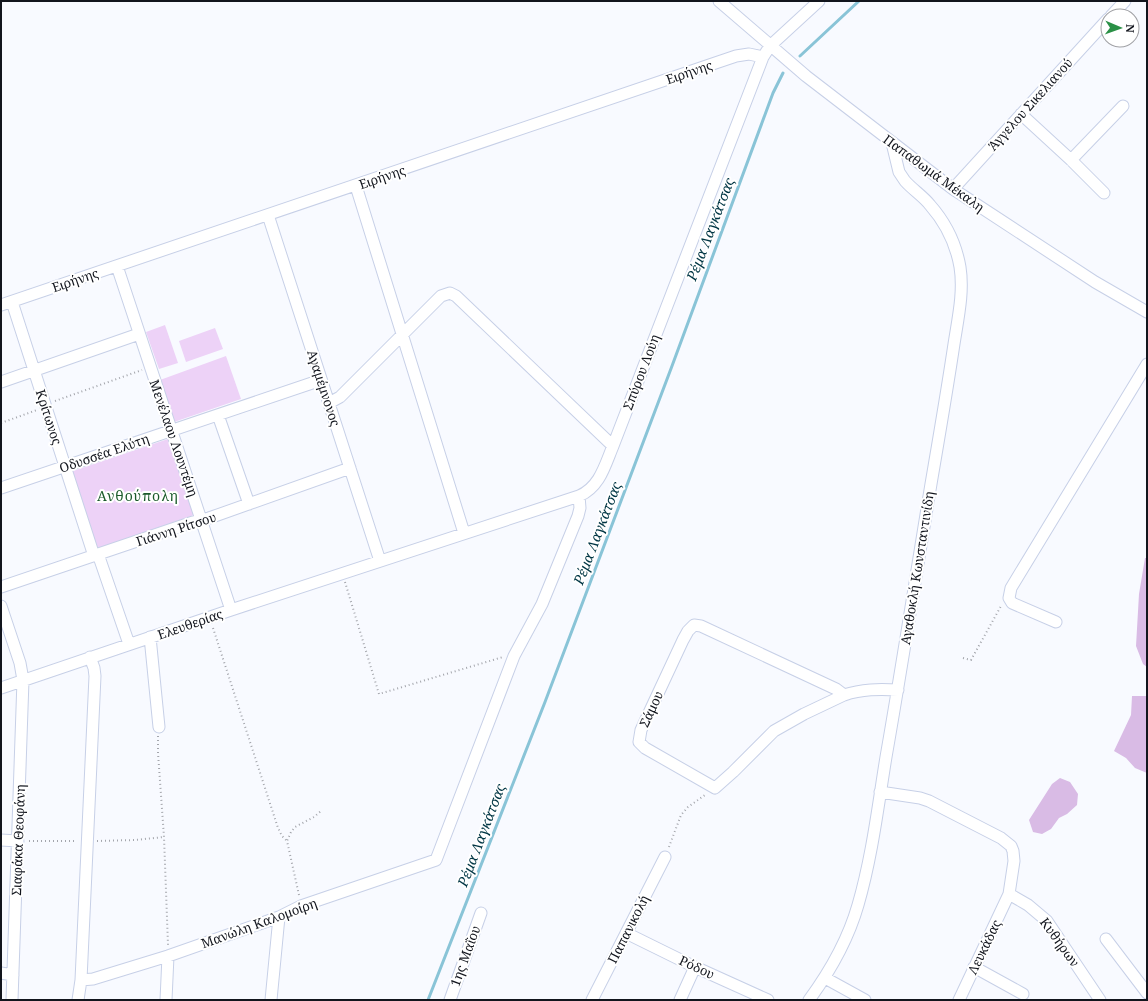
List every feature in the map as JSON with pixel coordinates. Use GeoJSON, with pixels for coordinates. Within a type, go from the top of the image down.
{"type":"FeatureCollection","features":[{"type":"Feature","properties":{"kind":"street","name":"Παπαθωμά Μέκαλη"},"geometry":{"type":"LineString","coordinates":[[719,1],[806,76],[953,189],[1095,282],[1147,312]]}},
{"type":"Feature","properties":{"kind":"street","name":"Σπύρου Λούη"},"geometry":{"type":"LineString","coordinates":[[380,561],[579,496],[589,491],[597,482],[613,446],[763,57],[770,46],[819,1]]}},
{"type":"Feature","properties":{"kind":"street","name":"Άγγελου Σικελιανού"},"geometry":{"type":"LineString","coordinates":[[953,189],[1100,28]]}},
{"type":"Feature","properties":{"kind":"street","name":"Ειρήνης"},"geometry":{"type":"LineString","coordinates":[[1,305],[736,56],[749,54],[763,57]]}},
{"type":"Feature","properties":{"kind":"street"},"geometry":{"type":"LineString","coordinates":[[1071,160],[1123,106]]}},
{"type":"Feature","properties":{"kind":"street"},"geometry":{"type":"LineString","coordinates":[[1021,114],[1104,193]]}},
{"type":"Feature","properties":{"kind":"street","name":"Αγαθοκλή Κωνσταντινίδη"},"geometry":{"type":"LineString","coordinates":[[809,1000],[825,978],[844,945],[858,905],[866,870],[898,690],[959,314],[961,285],[958,259],[950,237],[939,216],[905,181],[902,176],[892,143]]}},
{"type":"Feature","properties":{"kind":"street"},"geometry":{"type":"LineString","coordinates":[[356,186],[464,533]]}},
{"type":"Feature","properties":{"kind":"street","name":"Αγαμέμνονoς"},"geometry":{"type":"LineString","coordinates":[[268,215],[380,561]]}},
{"type":"Feature","properties":{"kind":"street","name":"Μενέλαου Λουντέμη"},"geometry":{"type":"LineString","coordinates":[[116,266],[231,610]]}},
{"type":"Feature","properties":{"kind":"street"},"geometry":{"type":"LineString","coordinates":[[329,403],[340,397],[441,296],[447,293],[453,294],[613,446]]}},
{"type":"Feature","properties":{"kind":"street","name":"Κρίτωνος"},"geometry":{"type":"LineString","coordinates":[[12,302],[65,467],[96,555],[130,644]]}},
{"type":"Feature","properties":{"kind":"street"},"geometry":{"type":"LineString","coordinates":[[1,382],[139,334]]}},
{"type":"Feature","properties":{"kind":"street"},"geometry":{"type":"LineString","coordinates":[[1056,622],[1012,603],[1009,598],[1009,592],[1012,584],[1147,364]]}},
{"type":"Feature","properties":{"kind":"street","name":"Οδυσσέα Ελύτη"},"geometry":{"type":"LineString","coordinates":[[1,488],[321,380]]}},
{"type":"Feature","properties":{"kind":"street"},"geometry":{"type":"LineString","coordinates":[[218,415],[249,504]]}},
{"type":"Feature","properties":{"kind":"street","name":"Γιάννη Ρίτσου"},"geometry":{"type":"LineString","coordinates":[[1,587],[249,504],[350,468]]}},
{"type":"Feature","properties":{"kind":"street"},"geometry":{"type":"LineString","coordinates":[[514,656],[542,604],[563,553],[579,512],[579,496]]}},
{"type":"Feature","properties":{"kind":"street","name":"Ελευθερίας"},"geometry":{"type":"LineString","coordinates":[[1,688],[209,617],[380,561]]}},
{"type":"Feature","properties":{"kind":"street","name":"Σιαφάκα Θεοφάνη"},"geometry":{"type":"LineString","coordinates":[[1,606],[20,663],[23,680],[12,1000]]}},
{"type":"Feature","properties":{"kind":"street","name":"Σάμου"},"geometry":{"type":"LineString","coordinates":[[715,788],[641,746],[639,740],[641,730],[683,640],[688,631],[694,625],[701,626],[822,682],[844,695]]}},
{"type":"Feature","properties":{"kind":"street"},"geometry":{"type":"LineString","coordinates":[[150,637],[159,727]]}},
{"type":"Feature","properties":{"kind":"street","name":"Μανώλη Καλομοίρη"},"geometry":{"type":"LineString","coordinates":[[81,980],[93,979],[168,956],[279,917],[301,906],[436,860],[514,656]]}},
{"type":"Feature","properties":{"kind":"street"},"geometry":{"type":"LineString","coordinates":[[78,1000],[81,980],[95,676],[90,657]]}},
{"type":"Feature","properties":{"kind":"street"},"geometry":{"type":"LineString","coordinates":[[715,788],[774,731],[804,714],[853,692],[868,689],[898,690]]}},
{"type":"Feature","properties":{"kind":"street","name":"Λευκάδας"},"geometry":{"type":"LineString","coordinates":[[880,792],[920,798],[929,801],[1009,844],[1013,849],[1014,855],[1009,894],[959,1000]]}},
{"type":"Feature","properties":{"kind":"street"},"geometry":{"type":"LineString","coordinates":[[1,840],[18,841]]}},
{"type":"Feature","properties":{"kind":"street","name":"Παπανικολή"},"geometry":{"type":"LineString","coordinates":[[592,1000],[665,857]]}},
{"type":"Feature","properties":{"kind":"street","name":"Κυθήρων"},"geometry":{"type":"LineString","coordinates":[[1009,894],[1028,905],[1047,921],[1100,1000]]}},
{"type":"Feature","properties":{"kind":"street","name":"1ης Μαΐου"},"geometry":{"type":"LineString","coordinates":[[450,1000],[481,913]]}},
{"type":"Feature","properties":{"kind":"street"},"geometry":{"type":"LineString","coordinates":[[271,1000],[279,917]]}},
{"type":"Feature","properties":{"kind":"street","name":"Ρόδου"},"geometry":{"type":"LineString","coordinates":[[626,933],[768,1000]]}},
{"type":"Feature","properties":{"kind":"street"},"geometry":{"type":"LineString","coordinates":[[1106,939],[1147,993]]}},
{"type":"Feature","properties":{"kind":"street"},"geometry":{"type":"LineString","coordinates":[[166,1000],[168,956]]}},
{"type":"Feature","properties":{"kind":"street"},"geometry":{"type":"LineString","coordinates":[[680,1000],[696,967]]}},
{"type":"Feature","properties":{"kind":"street"},"geometry":{"type":"LineString","coordinates":[[974,967],[1023,994]]}},
{"type":"Feature","properties":{"kind":"street"},"geometry":{"type":"LineString","coordinates":[[1,973],[12,975]]}},
{"type":"Feature","properties":{"kind":"street"},"geometry":{"type":"LineString","coordinates":[[825,978],[865,1000]]}},
{"type":"Feature","properties":{"kind":"path"},"geometry":{"type":"LineString","coordinates":[[1,423],[150,367]]}},
{"type":"Feature","properties":{"kind":"path"},"geometry":{"type":"LineString","coordinates":[[342,573],[379,694],[501,657],[514,656]]}},
{"type":"Feature","properties":{"kind":"path"},"geometry":{"type":"LineString","coordinates":[[963,658],[970,660],[998,612],[1009,598]]}},
{"type":"Feature","properties":{"kind":"path"},"geometry":{"type":"LineString","coordinates":[[209,617],[255,752],[278,828],[282,836],[287,841]]}},
{"type":"Feature","properties":{"kind":"path"},"geometry":{"type":"LineString","coordinates":[[159,727],[158,753],[164,837],[168,956]]}},
{"type":"Feature","properties":{"kind":"path"},"geometry":{"type":"LineString","coordinates":[[665,857],[674,837],[681,815],[688,807],[715,788]]}},
{"type":"Feature","properties":{"kind":"path"},"geometry":{"type":"LineString","coordinates":[[301,906],[287,841],[295,827],[314,817],[321,811]]}},
{"type":"Feature","properties":{"kind":"shaded area"},"geometry":{"type":"Polygon","coordinates":[[[165,325],[178,363],[159,369],[146,332],[165,325]]]}},
{"type":"Feature","properties":{"kind":"shaded area"},"geometry":{"type":"Polygon","coordinates":[[[215,328],[223,349],[186,362],[179,341],[215,328]]]}},
{"type":"Feature","properties":{"kind":"shaded area"},"geometry":{"type":"Polygon","coordinates":[[[226,356],[241,399],[174,422],[160,380],[226,356]]]}},
{"type":"Feature","properties":{"kind":"shaded area"},"geometry":{"type":"Polygon","coordinates":[[[168,439],[194,515],[96,549],[70,472],[168,439]]]}},
{"type":"Feature","properties":{"kind":"shaded area"},"geometry":{"type":"Polygon","coordinates":[[[1145,558],[1147,558],[1147,667],[1143,664],[1136,646],[1139,594],[1145,558]]]}},
{"type":"Feature","properties":{"kind":"shaded area"},"geometry":{"type":"Polygon","coordinates":[[[1132,696],[1147,696],[1147,773],[1135,768],[1126,758],[1114,751],[1131,715],[1132,696]]]}},
{"type":"Feature","properties":{"kind":"shaded area"},"geometry":{"type":"Polygon","coordinates":[[[1060,778],[1070,782],[1078,794],[1077,805],[1067,814],[1059,818],[1051,829],[1042,834],[1033,832],[1029,820],[1052,784],[1060,778]]]}},
{"type":"Feature","properties":{"kind":"waterway","name":"Ρέμα Λαγκάτσας"},"geometry":{"type":"LineString","coordinates":[[800,56],[859,1]]}},
{"type":"Feature","properties":{"kind":"waterway","name":"Ρέμα Λαγκάτσας"},"geometry":{"type":"LineString","coordinates":[[428,1000],[545,702],[773,93],[783,73]]}},
{"type":"Feature","properties":{"kind":"district","name":"Ανθούπολη"},"geometry":{"type":"Point","coordinates":[138,495]}}]}
